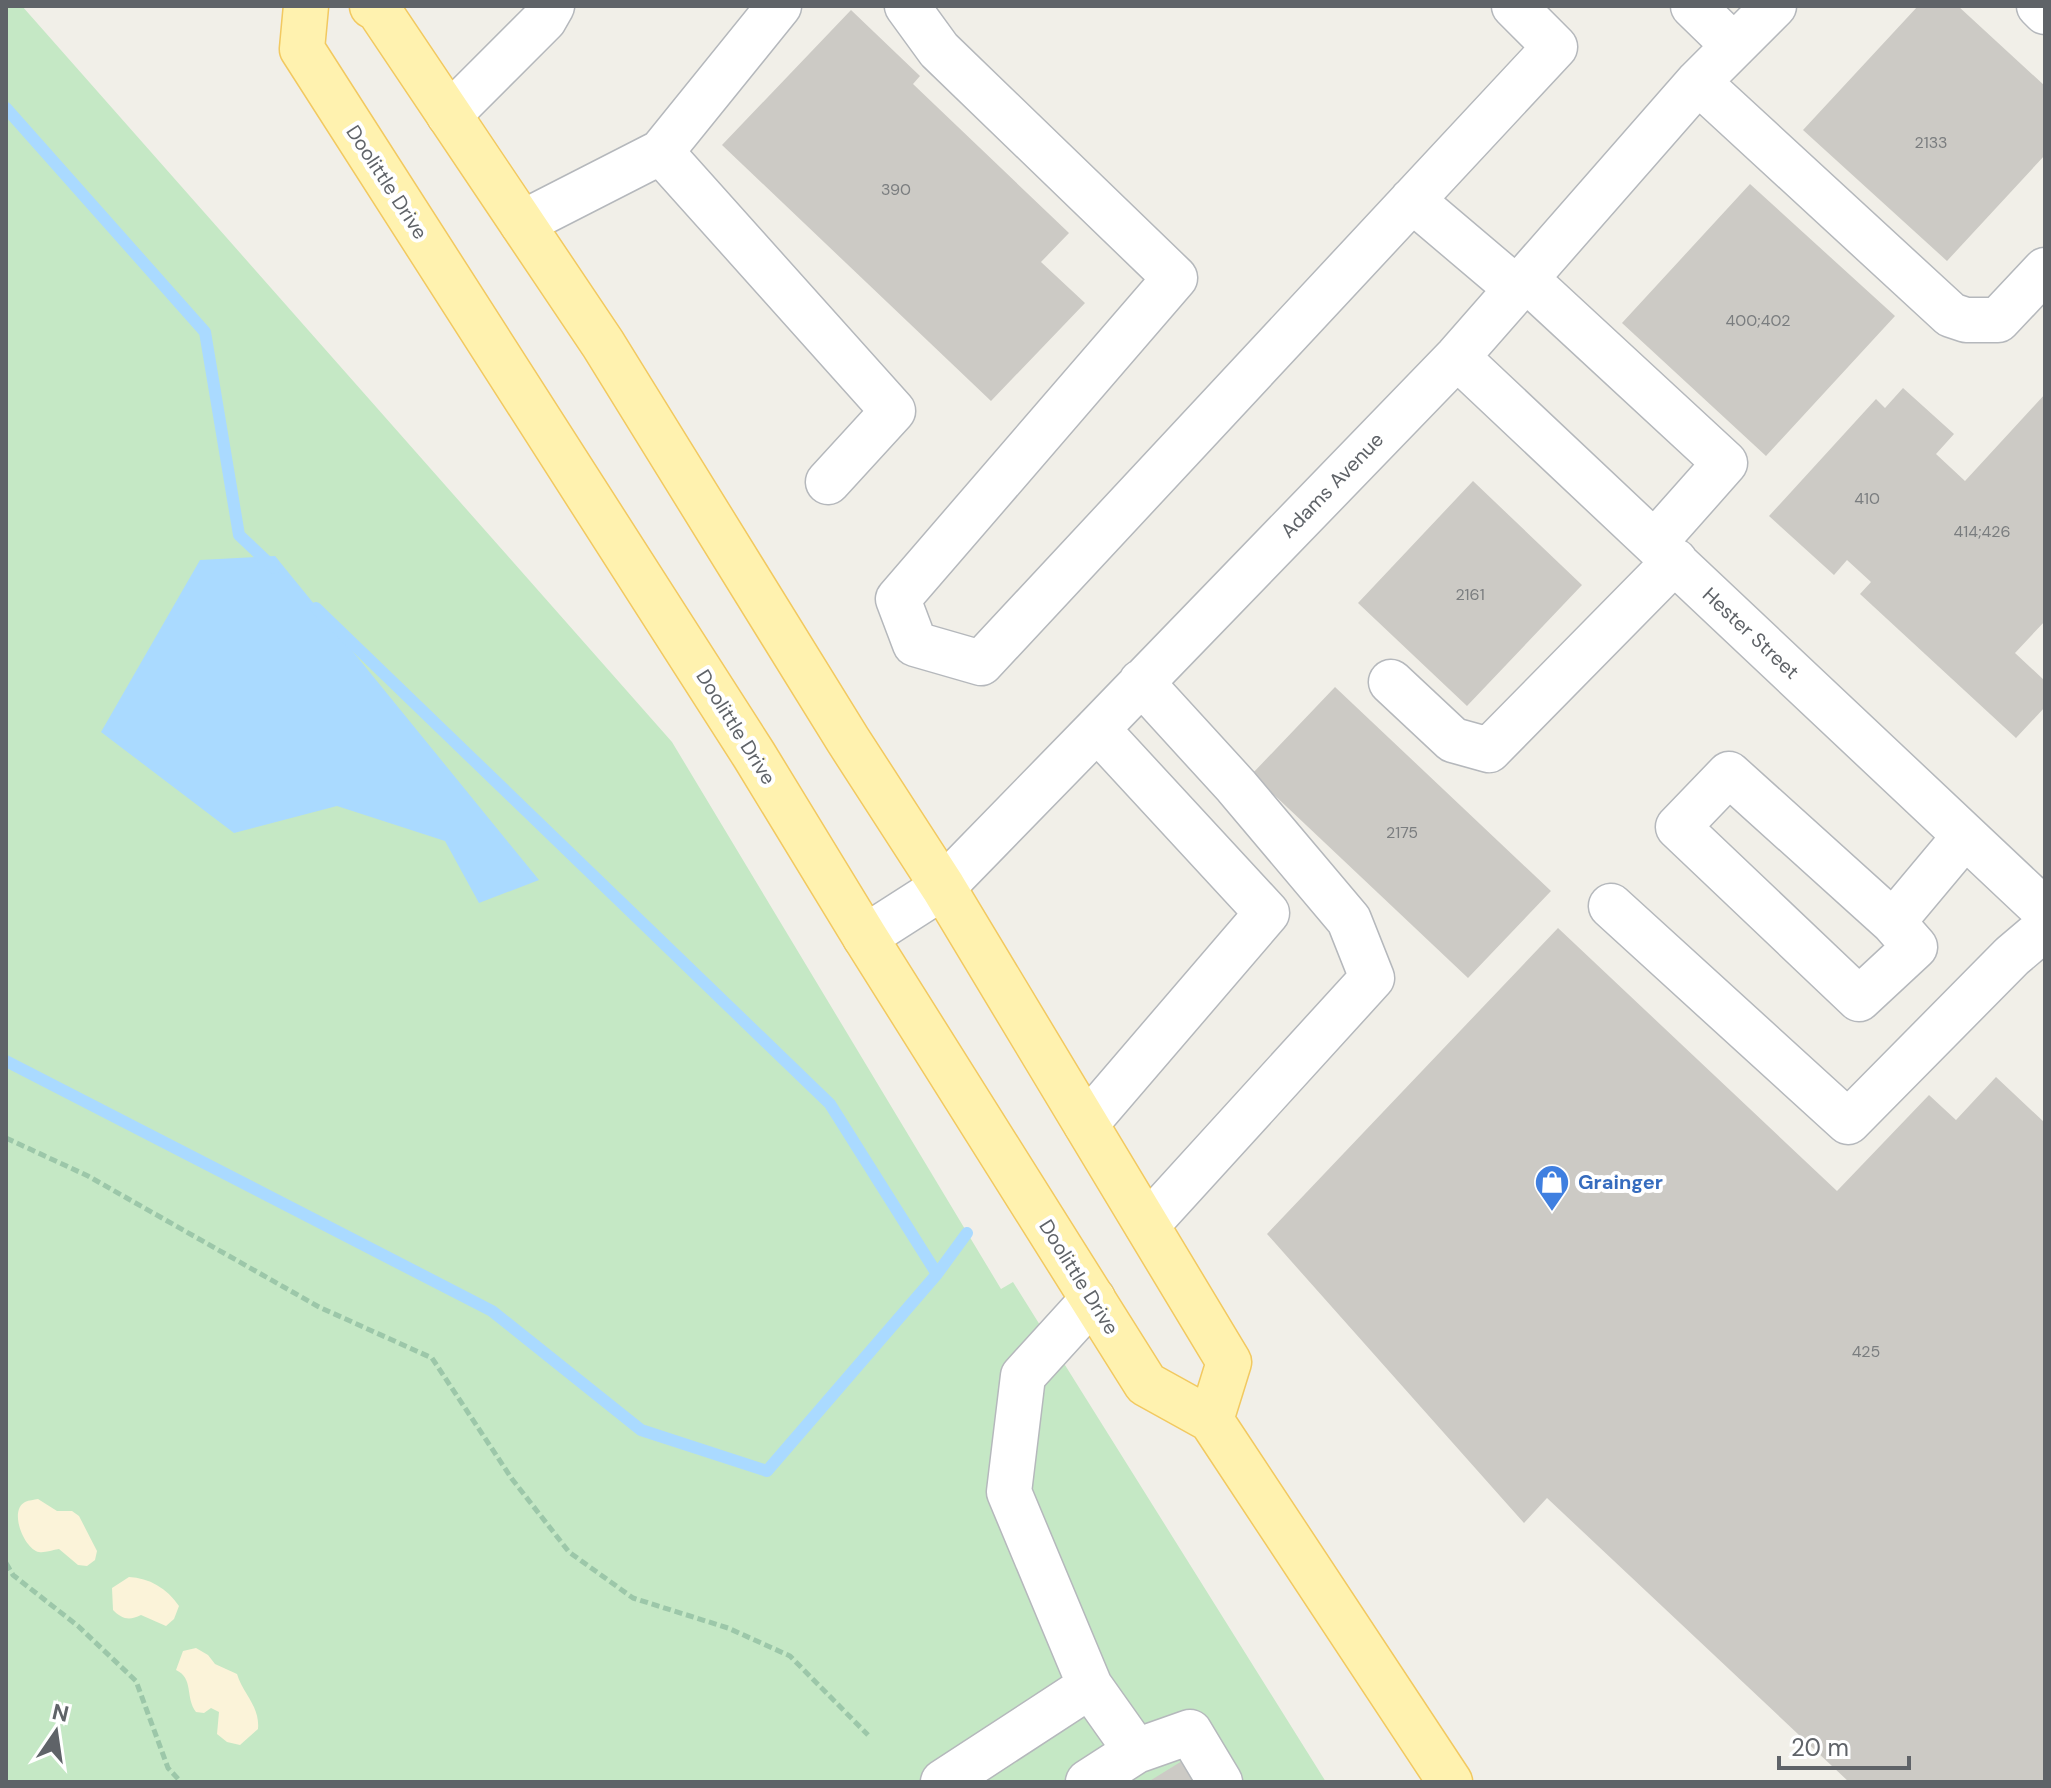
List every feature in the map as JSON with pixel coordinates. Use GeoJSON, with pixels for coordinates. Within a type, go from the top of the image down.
{"type":"FeatureCollection","features":[{"type":"Feature","properties":{"kind":"main road","name":"Doolittle Drive"},"geometry":{"type":"LineString","coordinates":[[306,6],[302,49],[754,755],[1146,1384],[1211,1420],[1450,1782]]}},
{"type":"Feature","properties":{"kind":"main road"},"geometry":{"type":"LineString","coordinates":[[372,6],[378,9],[603,344],[848,740],[943,887],[1229,1362],[1211,1420]]}},
{"type":"Feature","properties":{"kind":"street"},"geometry":{"type":"LineString","coordinates":[[449,115],[544,20],[552,6]]}},
{"type":"Feature","properties":{"kind":"street"},"geometry":{"type":"LineString","coordinates":[[522,223],[661,152],[779,6]]}},
{"type":"Feature","properties":{"kind":"street"},"geometry":{"type":"LineString","coordinates":[[907,6],[939,50],[1175,278],[898,599],[915,644],[981,663],[1555,47],[1514,6]]}},
{"type":"Feature","properties":{"kind":"street"},"geometry":{"type":"LineString","coordinates":[[1693,6],[1734,46]]}},
{"type":"Feature","properties":{"kind":"street","name":"Adams Avenue"},"geometry":{"type":"LineString","coordinates":[[865,937],[943,887],[1457,357],[1698,82],[1774,6]]}},
{"type":"Feature","properties":{"kind":"street"},"geometry":{"type":"LineString","coordinates":[[2039,6],[2045,12]]}},
{"type":"Feature","properties":{"kind":"street"},"geometry":{"type":"LineString","coordinates":[[1698,82],[1951,315],[1966,320],[1998,320],[2045,270]]}},
{"type":"Feature","properties":{"kind":"street"},"geometry":{"type":"LineString","coordinates":[[661,152],[893,411],[828,482]]}},
{"type":"Feature","properties":{"kind":"street"},"geometry":{"type":"LineString","coordinates":[[1391,682],[1453,740],[1489,750],[1665,552],[1725,463],[1522,284],[1412,200]]}},
{"type":"Feature","properties":{"kind":"street","name":"Hester Street"},"geometry":{"type":"LineString","coordinates":[[1457,357],[2045,911]]}},
{"type":"Feature","properties":{"kind":"street"},"geometry":{"type":"LineString","coordinates":[[1141,682],[1236,786],[1349,920],[1372,978],[1147,1225]]}},
{"type":"Feature","properties":{"kind":"street"},"geometry":{"type":"LineString","coordinates":[[1086,1124],[1267,913],[1097,729]]}},
{"type":"Feature","properties":{"kind":"street"},"geometry":{"type":"LineString","coordinates":[[1729,774],[1893,922],[1915,947],[1859,999],[1678,827],[1729,774]]}},
{"type":"Feature","properties":{"kind":"street"},"geometry":{"type":"LineString","coordinates":[[1893,922],[1965,836]]}},
{"type":"Feature","properties":{"kind":"street"},"geometry":{"type":"LineString","coordinates":[[1611,906],[1848,1122],[2012,956],[2045,928]]}},
{"type":"Feature","properties":{"kind":"street"},"geometry":{"type":"LineString","coordinates":[[1093,1299],[1023,1376],[1009,1492],[1090,1686],[1136,1751]]}},
{"type":"Feature","properties":{"kind":"street"},"geometry":{"type":"LineString","coordinates":[[943,1782],[1090,1686]]}},
{"type":"Feature","properties":{"kind":"street"},"geometry":{"type":"LineString","coordinates":[[1088,1782],[1136,1751],[1190,1732],[1220,1782]]}},
{"type":"Feature","properties":{"kind":"path"},"geometry":{"type":"LineString","coordinates":[[6,1138],[88,1176],[319,1307],[432,1358],[512,1479],[569,1552],[633,1598],[728,1628],[790,1656],[868,1735]]}},
{"type":"Feature","properties":{"kind":"path"},"geometry":{"type":"LineString","coordinates":[[6,1563],[13,1575],[78,1626],[136,1681],[168,1768],[181,1782]]}},
{"type":"Feature","properties":{"kind":"green space"},"geometry":{"type":"Polygon","coordinates":[[[6,6],[22,6],[672,742],[1001,1289],[1013,1282],[1326,1782],[6,1782],[6,6]]]}},
{"type":"Feature","properties":{"kind":"sand"},"geometry":{"type":"Polygon","coordinates":[[[38,1499],[57,1511],[72,1511],[79,1516],[97,1551],[95,1560],[87,1566],[78,1565],[59,1549],[39,1552],[29,1545],[20,1530],[18,1513],[25,1502],[38,1499]]]}},
{"type":"Feature","properties":{"kind":"sand"},"geometry":{"type":"Polygon","coordinates":[[[129,1577],[150,1582],[169,1594],[179,1606],[174,1619],[166,1626],[141,1615],[126,1618],[113,1610],[112,1588],[129,1577]]]}},
{"type":"Feature","properties":{"kind":"sand"},"geometry":{"type":"Polygon","coordinates":[[[196,1648],[215,1664],[237,1674],[254,1707],[258,1729],[240,1745],[227,1742],[217,1734],[219,1712],[211,1708],[204,1713],[196,1712],[185,1678],[176,1670],[183,1651],[196,1648]]]}},
{"type":"Feature","properties":{"kind":"water"},"geometry":{"type":"Polygon","coordinates":[[[275,556],[539,880],[479,903],[445,841],[337,806],[234,833],[101,732],[200,560],[275,556]]]}},
{"type":"Feature","properties":{"kind":"building"},"geometry":{"type":"Polygon","coordinates":[[[1918,6],[1958,6],[2045,86],[2045,155],[1947,261],[1803,130],[1918,6]]]}},
{"type":"Feature","properties":{"kind":"building"},"geometry":{"type":"Polygon","coordinates":[[[851,10],[920,76],[913,84],[1069,233],[1041,262],[1085,303],[991,401],[722,145],[851,10]]]}},
{"type":"Feature","properties":{"kind":"building"},"geometry":{"type":"Polygon","coordinates":[[[1750,184],[1895,316],[1766,456],[1622,323],[1750,184]]]}},
{"type":"Feature","properties":{"kind":"building"},"geometry":{"type":"Polygon","coordinates":[[[1903,388],[1954,434],[1936,454],[1965,481],[2045,394],[2045,621],[2015,653],[2045,681],[2045,707],[2016,738],[1860,594],[1871,582],[1847,560],[1834,575],[1769,516],[1876,399],[1885,408],[1903,388]]]}},
{"type":"Feature","properties":{"kind":"building"},"geometry":{"type":"Polygon","coordinates":[[[1473,481],[1582,585],[1467,706],[1358,603],[1473,481]]]}},
{"type":"Feature","properties":{"kind":"building"},"geometry":{"type":"Polygon","coordinates":[[[1335,687],[1551,891],[1468,978],[1252,774],[1335,687]]]}},
{"type":"Feature","properties":{"kind":"building"},"geometry":{"type":"Polygon","coordinates":[[[1558,928],[1837,1191],[1929,1095],[1956,1120],[1996,1077],[2045,1123],[2045,1782],[1849,1782],[1547,1498],[1524,1523],[1267,1234],[1558,928]]]}},
{"type":"Feature","properties":{"kind":"building"},"geometry":{"type":"Polygon","coordinates":[[[1182,1761],[1196,1782],[1148,1782],[1182,1761]]]}},
{"type":"Feature","properties":{"kind":"waterway"},"geometry":{"type":"LineString","coordinates":[[6,108],[205,332],[239,535],[274,568]]}},
{"type":"Feature","properties":{"kind":"waterway"},"geometry":{"type":"LineString","coordinates":[[6,1061],[492,1311],[641,1430],[767,1471],[937,1274],[830,1104],[316,608]]}},
{"type":"Feature","properties":{"kind":"waterway"},"geometry":{"type":"LineString","coordinates":[[937,1274],[967,1233]]}},
{"type":"Feature","properties":{"kind":"place","name":"Grainger"},"geometry":{"type":"Point","coordinates":[1552,1213]}}]}
